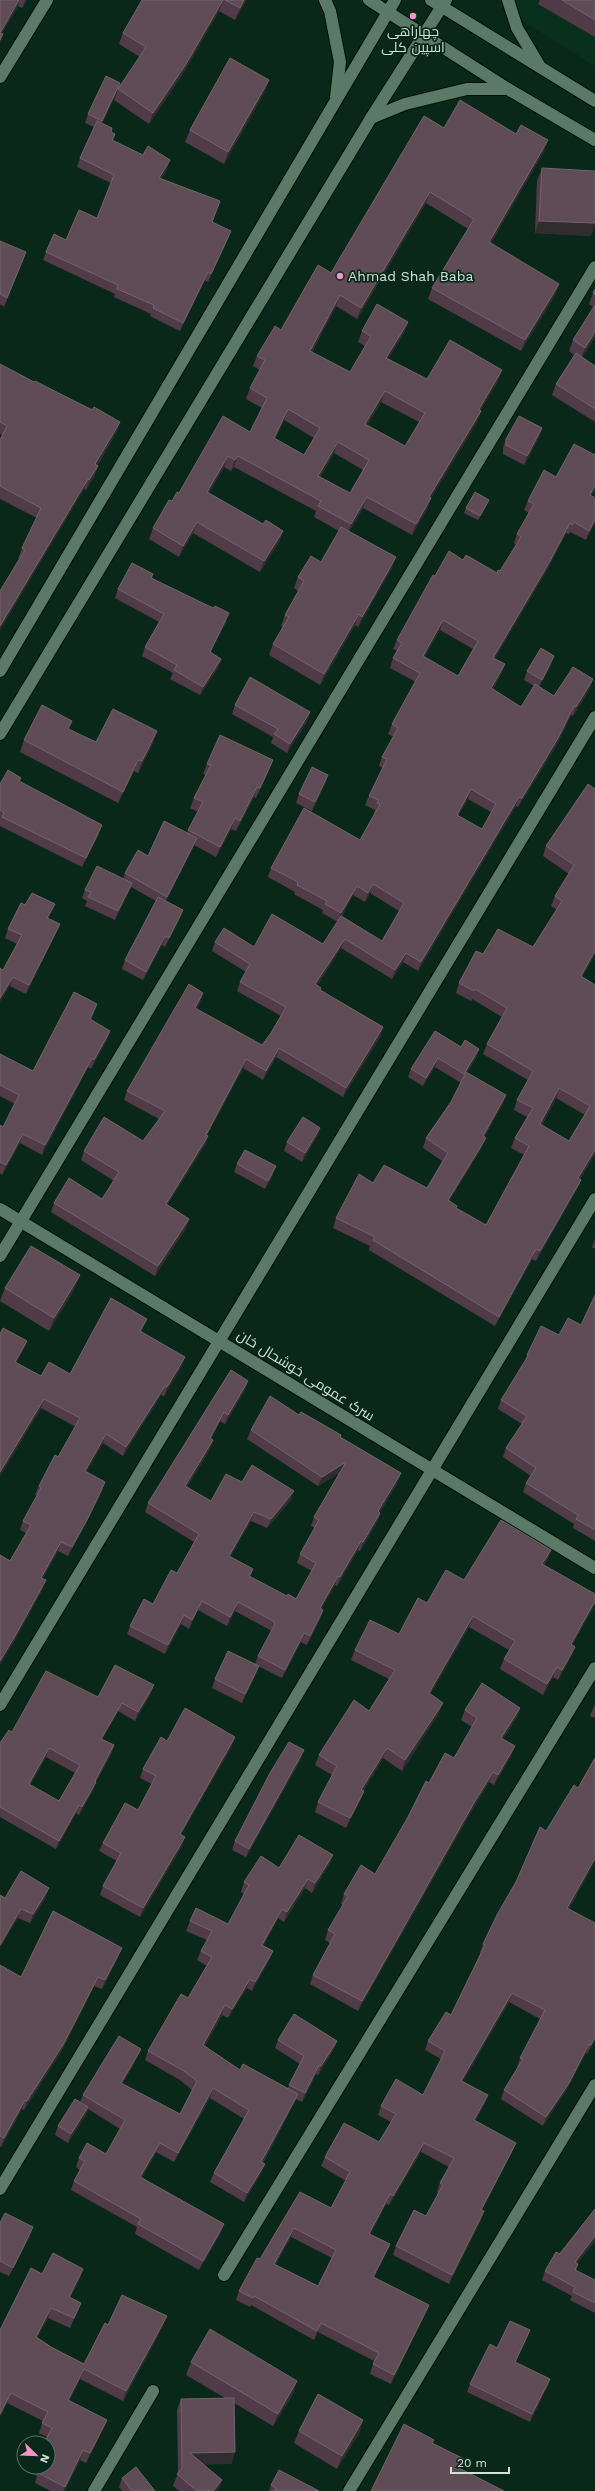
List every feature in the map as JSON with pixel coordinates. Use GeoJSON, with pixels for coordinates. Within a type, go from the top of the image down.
{"type":"FeatureCollection","features":[{"type":"Feature","properties":{"kind":"street"},"geometry":{"type":"LineString","coordinates":[[0,77],[47,0]]}},
{"type":"Feature","properties":{"kind":"street"},"geometry":{"type":"LineString","coordinates":[[325,0],[330,10],[340,62],[335,102]]}},
{"type":"Feature","properties":{"kind":"street"},"geometry":{"type":"LineString","coordinates":[[369,0],[425,34],[508,89],[595,140]]}},
{"type":"Feature","properties":{"kind":"street"},"geometry":{"type":"LineString","coordinates":[[0,671],[395,0]]}},
{"type":"Feature","properties":{"kind":"street"},"geometry":{"type":"LineString","coordinates":[[431,0],[444,4],[540,68],[595,101]]}},
{"type":"Feature","properties":{"kind":"street"},"geometry":{"type":"LineString","coordinates":[[508,0],[517,28],[540,68]]}},
{"type":"Feature","properties":{"kind":"street"},"geometry":{"type":"LineString","coordinates":[[0,734],[371,118],[444,4]]}},
{"type":"Feature","properties":{"kind":"street"},"geometry":{"type":"LineString","coordinates":[[371,118],[405,104],[467,89],[508,89]]}},
{"type":"Feature","properties":{"kind":"street"},"geometry":{"type":"LineString","coordinates":[[0,1256],[595,267]]}},
{"type":"Feature","properties":{"kind":"street"},"geometry":{"type":"LineString","coordinates":[[0,1705],[595,717]]}},
{"type":"Feature","properties":{"kind":"street"},"geometry":{"type":"LineString","coordinates":[[0,2189],[595,1199]]}},
{"type":"Feature","properties":{"kind":"street","name":"سرک عمومی خوشحال خان"},"geometry":{"type":"LineString","coordinates":[[0,1209],[221,1340],[595,1568]]}},
{"type":"Feature","properties":{"kind":"street"},"geometry":{"type":"LineString","coordinates":[[224,2275],[595,1668]]}},
{"type":"Feature","properties":{"kind":"street"},"geometry":{"type":"LineString","coordinates":[[349,2491],[595,2086]]}},
{"type":"Feature","properties":{"kind":"street"},"geometry":{"type":"LineString","coordinates":[[94,2491],[153,2391]]}},
{"type":"Feature","properties":{"kind":"shaded area"},"geometry":{"type":"Polygon","coordinates":[[[515,0],[595,0],[595,66],[518,18],[515,0]]]}},
{"type":"Feature","properties":{"kind":"building"},"geometry":{"type":"Polygon","coordinates":[[[0,0],[19,0],[0,33],[0,0]]]}},
{"type":"Feature","properties":{"kind":"building"},"geometry":{"type":"Polygon","coordinates":[[[142,0],[223,0],[186,64],[153,113],[118,89],[146,47],[123,33],[142,0]]]}},
{"type":"Feature","properties":{"kind":"building"},"geometry":{"type":"Polygon","coordinates":[[[225,0],[244,0],[240,8],[225,0]]]}},
{"type":"Feature","properties":{"kind":"building"},"geometry":{"type":"Polygon","coordinates":[[[562,0],[595,0],[595,20],[562,0]]]}},
{"type":"Feature","properties":{"kind":"building"},"geometry":{"type":"Polygon","coordinates":[[[0,33],[3,34],[0,40],[0,33]]]}},
{"type":"Feature","properties":{"kind":"building"},"geometry":{"type":"Polygon","coordinates":[[[230,58],[269,80],[228,152],[190,130],[230,58]]]}},
{"type":"Feature","properties":{"kind":"building"},"geometry":{"type":"Polygon","coordinates":[[[106,76],[120,83],[102,121],[88,114],[106,76]]]}},
{"type":"Feature","properties":{"kind":"building"},"geometry":{"type":"Polygon","coordinates":[[[460,100],[516,134],[521,125],[548,140],[489,242],[559,284],[525,340],[432,288],[474,219],[430,192],[361,308],[340,295],[310,351],[350,372],[371,336],[362,331],[377,304],[408,322],[386,358],[427,379],[450,340],[502,370],[479,409],[481,411],[429,497],[431,498],[416,524],[367,497],[351,524],[318,506],[321,501],[238,456],[235,460],[228,456],[207,492],[263,524],[266,520],[283,531],[264,561],[197,522],[183,546],[153,528],[169,500],[172,501],[177,492],[179,493],[223,416],[250,432],[267,398],[250,388],[265,360],[257,356],[275,326],[281,330],[318,265],[331,273],[424,116],[444,128],[460,100]],[[385,391],[365,424],[405,446],[425,413],[385,391]],[[288,409],[274,438],[304,455],[320,428],[288,409]],[[338,442],[318,476],[350,493],[369,460],[338,442]]]}},
{"type":"Feature","properties":{"kind":"building"},"geometry":{"type":"Polygon","coordinates":[[[97,121],[112,128],[111,132],[115,134],[112,140],[143,155],[148,146],[170,160],[159,178],[220,201],[212,222],[231,231],[211,274],[208,272],[183,323],[153,308],[154,305],[117,289],[118,285],[46,252],[54,234],[66,240],[79,210],[97,218],[114,175],[80,158],[97,121]]]}},
{"type":"Feature","properties":{"kind":"building"},"geometry":{"type":"Polygon","coordinates":[[[542,168],[595,171],[595,223],[539,221],[542,168]]]}},
{"type":"Feature","properties":{"kind":"building"},"geometry":{"type":"Polygon","coordinates":[[[0,241],[26,252],[7,298],[0,294],[0,241]]]}},
{"type":"Feature","properties":{"kind":"building"},"geometry":{"type":"Polygon","coordinates":[[[595,305],[595,332],[585,348],[573,340],[595,305]]]}},
{"type":"Feature","properties":{"kind":"building"},"geometry":{"type":"Polygon","coordinates":[[[576,353],[595,366],[595,409],[556,384],[576,353]]]}},
{"type":"Feature","properties":{"kind":"building"},"geometry":{"type":"Polygon","coordinates":[[[0,364],[92,410],[94,407],[120,422],[95,464],[98,466],[89,480],[88,479],[0,626],[0,591],[25,550],[22,548],[41,508],[0,486],[0,440],[7,426],[0,422],[0,364]]]}},
{"type":"Feature","properties":{"kind":"building"},"geometry":{"type":"Polygon","coordinates":[[[519,416],[542,428],[527,456],[506,445],[506,439],[519,416]]]}},
{"type":"Feature","properties":{"kind":"building"},"geometry":{"type":"Polygon","coordinates":[[[574,444],[595,455],[595,485],[590,495],[595,498],[595,520],[589,531],[574,522],[572,525],[570,523],[550,561],[493,658],[505,664],[491,688],[521,707],[535,684],[554,696],[573,667],[593,679],[576,707],[574,706],[558,738],[522,798],[519,797],[421,962],[406,953],[395,970],[345,939],[315,984],[321,988],[320,990],[383,1027],[346,1088],[279,1048],[266,1071],[246,1059],[206,1135],[208,1136],[166,1204],[189,1219],[158,1266],[54,1203],[69,1178],[102,1199],[119,1172],[84,1151],[104,1117],[143,1141],[165,1111],[127,1091],[189,984],[203,993],[195,1008],[262,1045],[271,1033],[286,1007],[240,982],[250,964],[215,942],[224,928],[254,947],[272,914],[323,944],[341,916],[382,941],[404,903],[373,884],[368,893],[357,886],[341,913],[325,904],[327,901],[297,885],[298,882],[271,868],[304,808],[360,840],[380,804],[377,803],[379,800],[369,796],[387,759],[382,757],[398,728],[392,724],[420,673],[393,658],[402,643],[397,640],[433,575],[435,576],[449,551],[463,560],[466,555],[497,573],[498,570],[500,571],[521,537],[517,534],[534,504],[528,501],[544,470],[556,477],[574,444]],[[443,620],[423,656],[458,676],[478,641],[443,620]],[[471,789],[457,815],[482,829],[496,804],[471,789]]]}},
{"type":"Feature","properties":{"kind":"building"},"geometry":{"type":"Polygon","coordinates":[[[475,492],[489,500],[480,516],[466,508],[475,492]]]}},
{"type":"Feature","properties":{"kind":"building"},"geometry":{"type":"Polygon","coordinates":[[[341,527],[396,557],[362,617],[359,614],[324,674],[273,644],[289,617],[285,615],[304,581],[298,577],[311,556],[321,562],[341,527]]]}},
{"type":"Feature","properties":{"kind":"building"},"geometry":{"type":"Polygon","coordinates":[[[132,563],[153,574],[151,578],[213,608],[215,606],[229,613],[210,652],[221,659],[203,687],[174,670],[177,665],[145,647],[164,614],[118,589],[132,563]]]}},
{"type":"Feature","properties":{"kind":"building"},"geometry":{"type":"Polygon","coordinates":[[[541,648],[554,656],[542,680],[527,671],[541,648]]]}},
{"type":"Feature","properties":{"kind":"building"},"geometry":{"type":"Polygon","coordinates":[[[250,677],[310,712],[290,744],[274,734],[278,729],[235,705],[250,677]]]}},
{"type":"Feature","properties":{"kind":"building"},"geometry":{"type":"Polygon","coordinates":[[[42,705],[72,721],[68,729],[96,742],[113,709],[157,731],[142,761],[138,760],[123,792],[24,740],[42,705]]]}},
{"type":"Feature","properties":{"kind":"building"},"geometry":{"type":"Polygon","coordinates":[[[220,735],[273,760],[260,788],[257,787],[240,821],[235,818],[220,847],[188,830],[203,802],[194,798],[211,765],[207,764],[220,735]]]}},
{"type":"Feature","properties":{"kind":"building"},"geometry":{"type":"Polygon","coordinates":[[[312,767],[328,775],[315,802],[299,794],[312,767]]]}},
{"type":"Feature","properties":{"kind":"building"},"geometry":{"type":"Polygon","coordinates":[[[8,770],[21,778],[19,781],[102,825],[86,858],[2,817],[4,813],[0,810],[0,784],[8,770]]]}},
{"type":"Feature","properties":{"kind":"building"},"geometry":{"type":"Polygon","coordinates":[[[588,784],[595,789],[595,951],[581,976],[595,985],[595,1150],[578,1178],[581,1180],[540,1251],[536,1249],[499,1317],[373,1240],[375,1237],[336,1218],[359,1174],[373,1183],[384,1165],[427,1188],[448,1153],[426,1138],[451,1102],[466,1072],[506,1095],[483,1136],[486,1138],[448,1200],[457,1206],[456,1208],[486,1225],[529,1146],[515,1138],[533,1108],[517,1100],[533,1071],[487,1044],[507,1008],[475,989],[474,991],[459,983],[476,951],[483,954],[498,929],[533,947],[562,901],[555,896],[574,865],[546,846],[588,784]],[[559,1088],[540,1124],[569,1141],[590,1106],[559,1088]]]}},
{"type":"Feature","properties":{"kind":"building"},"geometry":{"type":"Polygon","coordinates":[[[164,821],[197,838],[167,897],[125,873],[138,850],[148,856],[164,821]]]}},
{"type":"Feature","properties":{"kind":"building"},"geometry":{"type":"Polygon","coordinates":[[[97,866],[132,883],[118,911],[88,897],[91,892],[85,890],[97,866]]]}},
{"type":"Feature","properties":{"kind":"building"},"geometry":{"type":"Polygon","coordinates":[[[32,893],[55,904],[47,918],[60,924],[29,985],[13,977],[0,998],[0,968],[3,970],[22,935],[8,929],[21,903],[25,905],[32,893]]]}},
{"type":"Feature","properties":{"kind":"building"},"geometry":{"type":"Polygon","coordinates":[[[158,897],[183,910],[169,938],[165,936],[146,972],[125,960],[158,897]]]}},
{"type":"Feature","properties":{"kind":"building"},"geometry":{"type":"Polygon","coordinates":[[[74,992],[97,1004],[90,1019],[110,1031],[94,1060],[92,1058],[45,1145],[23,1134],[6,1165],[0,1162],[0,1125],[3,1127],[19,1095],[0,1085],[0,1054],[33,1071],[74,992]]]}},
{"type":"Feature","properties":{"kind":"building"},"geometry":{"type":"Polygon","coordinates":[[[435,1031],[461,1047],[465,1040],[479,1049],[464,1074],[438,1058],[426,1078],[411,1069],[435,1031]]]}},
{"type":"Feature","properties":{"kind":"building"},"geometry":{"type":"Polygon","coordinates":[[[303,1117],[320,1128],[305,1153],[287,1142],[303,1117]]]}},
{"type":"Feature","properties":{"kind":"building"},"geometry":{"type":"Polygon","coordinates":[[[245,1150],[276,1166],[268,1181],[237,1164],[245,1150]]]}},
{"type":"Feature","properties":{"kind":"building"},"geometry":{"type":"Polygon","coordinates":[[[31,1246],[80,1275],[54,1318],[5,1288],[31,1246]]]}},
{"type":"Feature","properties":{"kind":"building"},"geometry":{"type":"Polygon","coordinates":[[[595,1295],[595,1530],[576,1519],[578,1515],[526,1483],[536,1468],[506,1448],[527,1416],[501,1400],[528,1356],[527,1355],[541,1326],[559,1335],[568,1318],[581,1325],[595,1295]]]}},
{"type":"Feature","properties":{"kind":"building"},"geometry":{"type":"Polygon","coordinates":[[[111,1298],[147,1319],[140,1331],[185,1357],[167,1387],[165,1386],[126,1447],[106,1434],[85,1471],[105,1482],[72,1547],[61,1542],[41,1578],[46,1580],[0,1661],[0,1555],[10,1561],[31,1525],[23,1521],[41,1488],[39,1486],[55,1455],[58,1457],[80,1418],[44,1399],[0,1472],[0,1334],[3,1328],[27,1341],[15,1362],[41,1376],[49,1362],[70,1374],[111,1298]]]}},
{"type":"Feature","properties":{"kind":"building"},"geometry":{"type":"Polygon","coordinates":[[[231,1370],[248,1381],[228,1415],[224,1412],[210,1438],[213,1440],[185,1486],[211,1501],[226,1474],[242,1482],[252,1465],[294,1491],[271,1519],[254,1512],[229,1556],[253,1569],[249,1576],[287,1596],[288,1594],[296,1599],[316,1563],[300,1554],[319,1520],[314,1517],[346,1462],[322,1477],[251,1430],[270,1396],[299,1415],[301,1412],[341,1435],[340,1437],[401,1473],[378,1511],[380,1513],[363,1542],[361,1541],[340,1577],[338,1576],[320,1608],[323,1610],[310,1636],[304,1633],[285,1670],[258,1656],[275,1624],[273,1621],[238,1602],[230,1617],[202,1601],[192,1620],[184,1615],[168,1645],[130,1626],[144,1599],[153,1604],[171,1570],[177,1573],[199,1534],[148,1503],[231,1370]]]}},
{"type":"Feature","properties":{"kind":"building"},"geometry":{"type":"Polygon","coordinates":[[[501,1520],[551,1550],[542,1564],[595,1594],[595,1601],[571,1644],[575,1647],[562,1670],[557,1667],[547,1684],[504,1659],[515,1641],[473,1616],[429,1693],[443,1703],[405,1760],[387,1748],[361,1790],[364,1791],[350,1818],[318,1802],[337,1766],[319,1755],[354,1700],[369,1711],[395,1670],[355,1650],[370,1620],[399,1634],[418,1598],[427,1603],[446,1570],[464,1580],[501,1520]]]}},
{"type":"Feature","properties":{"kind":"building"},"geometry":{"type":"Polygon","coordinates":[[[228,1651],[259,1666],[245,1694],[215,1679],[228,1651]]]}},
{"type":"Feature","properties":{"kind":"building"},"geometry":{"type":"Polygon","coordinates":[[[115,1665],[154,1685],[138,1712],[122,1703],[101,1739],[114,1745],[82,1807],[79,1805],[59,1841],[0,1807],[0,1743],[9,1730],[12,1732],[46,1671],[98,1697],[115,1665]],[[49,1748],[29,1784],[59,1801],[80,1765],[49,1748]]]}},
{"type":"Feature","properties":{"kind":"building"},"geometry":{"type":"Polygon","coordinates":[[[482,1683],[520,1708],[501,1738],[515,1746],[498,1775],[493,1772],[475,1801],[362,2001],[313,1975],[335,1934],[328,1930],[348,1896],[344,1894],[361,1865],[375,1874],[408,1817],[426,1781],[429,1783],[445,1753],[454,1758],[477,1718],[465,1710],[482,1683]]]}},
{"type":"Feature","properties":{"kind":"building"},"geometry":{"type":"Polygon","coordinates":[[[185,1708],[235,1737],[180,1834],[185,1837],[143,1908],[103,1886],[121,1853],[103,1843],[125,1803],[138,1810],[156,1776],[143,1769],[161,1737],[167,1741],[185,1708]]]}},
{"type":"Feature","properties":{"kind":"building"},"geometry":{"type":"Polygon","coordinates":[[[289,1742],[304,1750],[249,1849],[235,1841],[270,1773],[289,1742]]]}},
{"type":"Feature","properties":{"kind":"building"},"geometry":{"type":"Polygon","coordinates":[[[595,1758],[595,1858],[567,1908],[595,1923],[595,2037],[591,2045],[589,2044],[569,2083],[546,2117],[504,2090],[523,2059],[520,2058],[545,2010],[512,1993],[461,2081],[488,2095],[474,2120],[516,2143],[481,2210],[484,2211],[452,2275],[396,2246],[414,2210],[426,2216],[443,2185],[440,2183],[454,2158],[424,2143],[393,2196],[390,2194],[369,2234],[390,2244],[373,2277],[429,2305],[394,2375],[373,2364],[379,2353],[321,2323],[317,2331],[254,2296],[253,2298],[239,2291],[257,2258],[260,2259],[300,2192],[331,2208],[350,2172],[325,2157],[344,2123],[379,2142],[396,2114],[381,2106],[396,2079],[423,2095],[445,2051],[428,2041],[446,2012],[451,2015],[485,1945],[483,1944],[498,1913],[516,1882],[540,1827],[546,1831],[574,1785],[578,1788],[595,1758]],[[294,2228],[274,2264],[318,2286],[336,2250],[294,2228]]]}},
{"type":"Feature","properties":{"kind":"building"},"geometry":{"type":"Polygon","coordinates":[[[299,1835],[333,1855],[315,1883],[308,1879],[287,1912],[282,1909],[262,1945],[273,1951],[255,1982],[250,1979],[232,2009],[225,2005],[203,2045],[240,2070],[243,2064],[298,2094],[261,2162],[265,2164],[247,2193],[214,2173],[249,2110],[213,2088],[178,2153],[160,2143],[140,2177],[224,2224],[203,2261],[138,2224],[141,2219],[74,2181],[85,2161],[79,2158],[87,2143],[106,2154],[125,2120],[83,2095],[119,2036],[141,2049],[121,2083],[180,2114],[197,2081],[184,2071],[148,2051],[181,1994],[188,1998],[212,1957],[201,1951],[212,1931],[190,1921],[196,1908],[228,1924],[249,1885],[244,1882],[261,1856],[279,1868],[299,1835]]]}},
{"type":"Feature","properties":{"kind":"building"},"geometry":{"type":"Polygon","coordinates":[[[21,1871],[49,1888],[33,1914],[21,1909],[0,1945],[0,1895],[5,1898],[21,1871]]]}},
{"type":"Feature","properties":{"kind":"building"},"geometry":{"type":"Polygon","coordinates":[[[53,1911],[122,1948],[105,1980],[98,1977],[64,2043],[27,2101],[25,2100],[4,2138],[0,2136],[0,1965],[21,1977],[53,1911]]]}},
{"type":"Feature","properties":{"kind":"building"},"geometry":{"type":"Polygon","coordinates":[[[294,2014],[337,2041],[321,2066],[319,2065],[305,2093],[289,2085],[304,2056],[278,2040],[294,2014]]]}},
{"type":"Feature","properties":{"kind":"building"},"geometry":{"type":"Polygon","coordinates":[[[75,2099],[88,2107],[71,2134],[58,2126],[75,2099]]]}},
{"type":"Feature","properties":{"kind":"building"},"geometry":{"type":"Polygon","coordinates":[[[595,2209],[595,2236],[575,2262],[578,2264],[575,2270],[595,2280],[595,2303],[573,2292],[575,2287],[545,2271],[556,2252],[560,2254],[595,2209]]]}},
{"type":"Feature","properties":{"kind":"building"},"geometry":{"type":"Polygon","coordinates":[[[5,2213],[33,2227],[13,2268],[0,2261],[0,2223],[5,2213]]]}},
{"type":"Feature","properties":{"kind":"building"},"geometry":{"type":"Polygon","coordinates":[[[53,2253],[83,2269],[69,2297],[81,2303],[74,2318],[51,2308],[36,2337],[51,2347],[84,2364],[105,2323],[108,2325],[122,2295],[167,2316],[126,2391],[84,2369],[68,2400],[107,2420],[90,2453],[83,2450],[65,2487],[42,2475],[56,2475],[56,2435],[48,2435],[52,2428],[42,2423],[48,2412],[11,2393],[0,2414],[0,2330],[31,2268],[42,2274],[53,2253]]]}},
{"type":"Feature","properties":{"kind":"building"},"geometry":{"type":"Polygon","coordinates":[[[510,2321],[530,2330],[515,2362],[550,2379],[532,2414],[470,2384],[490,2344],[497,2348],[510,2321]]]}},
{"type":"Feature","properties":{"kind":"building"},"geometry":{"type":"Polygon","coordinates":[[[210,2329],[297,2381],[278,2414],[191,2362],[210,2329]]]}},
{"type":"Feature","properties":{"kind":"building"},"geometry":{"type":"Polygon","coordinates":[[[318,2394],[363,2420],[342,2456],[299,2431],[318,2394]]]}},
{"type":"Feature","properties":{"kind":"building"},"geometry":{"type":"Polygon","coordinates":[[[234,2398],[235,2452],[190,2453],[222,2480],[213,2491],[197,2491],[177,2474],[182,2468],[181,2399],[234,2398]]]}},
{"type":"Feature","properties":{"kind":"building"},"geometry":{"type":"Polygon","coordinates":[[[404,2424],[434,2440],[432,2443],[464,2459],[459,2468],[504,2491],[371,2491],[404,2424]]]}},
{"type":"Feature","properties":{"kind":"building"},"geometry":{"type":"Polygon","coordinates":[[[136,2467],[155,2491],[132,2491],[122,2478],[136,2467]]]}},
{"type":"Feature","properties":{"kind":"building"},"geometry":{"type":"Polygon","coordinates":[[[279,2470],[319,2491],[274,2491],[276,2488],[271,2485],[279,2470]]]}},
{"type":"Feature","properties":{"kind":"place","name":"چهاراهی اسپین کلی"},"geometry":{"type":"Point","coordinates":[413,16]}},
{"type":"Feature","properties":{"kind":"place","name":"Ahmad Shah Baba"},"geometry":{"type":"Point","coordinates":[340,276]}}]}
